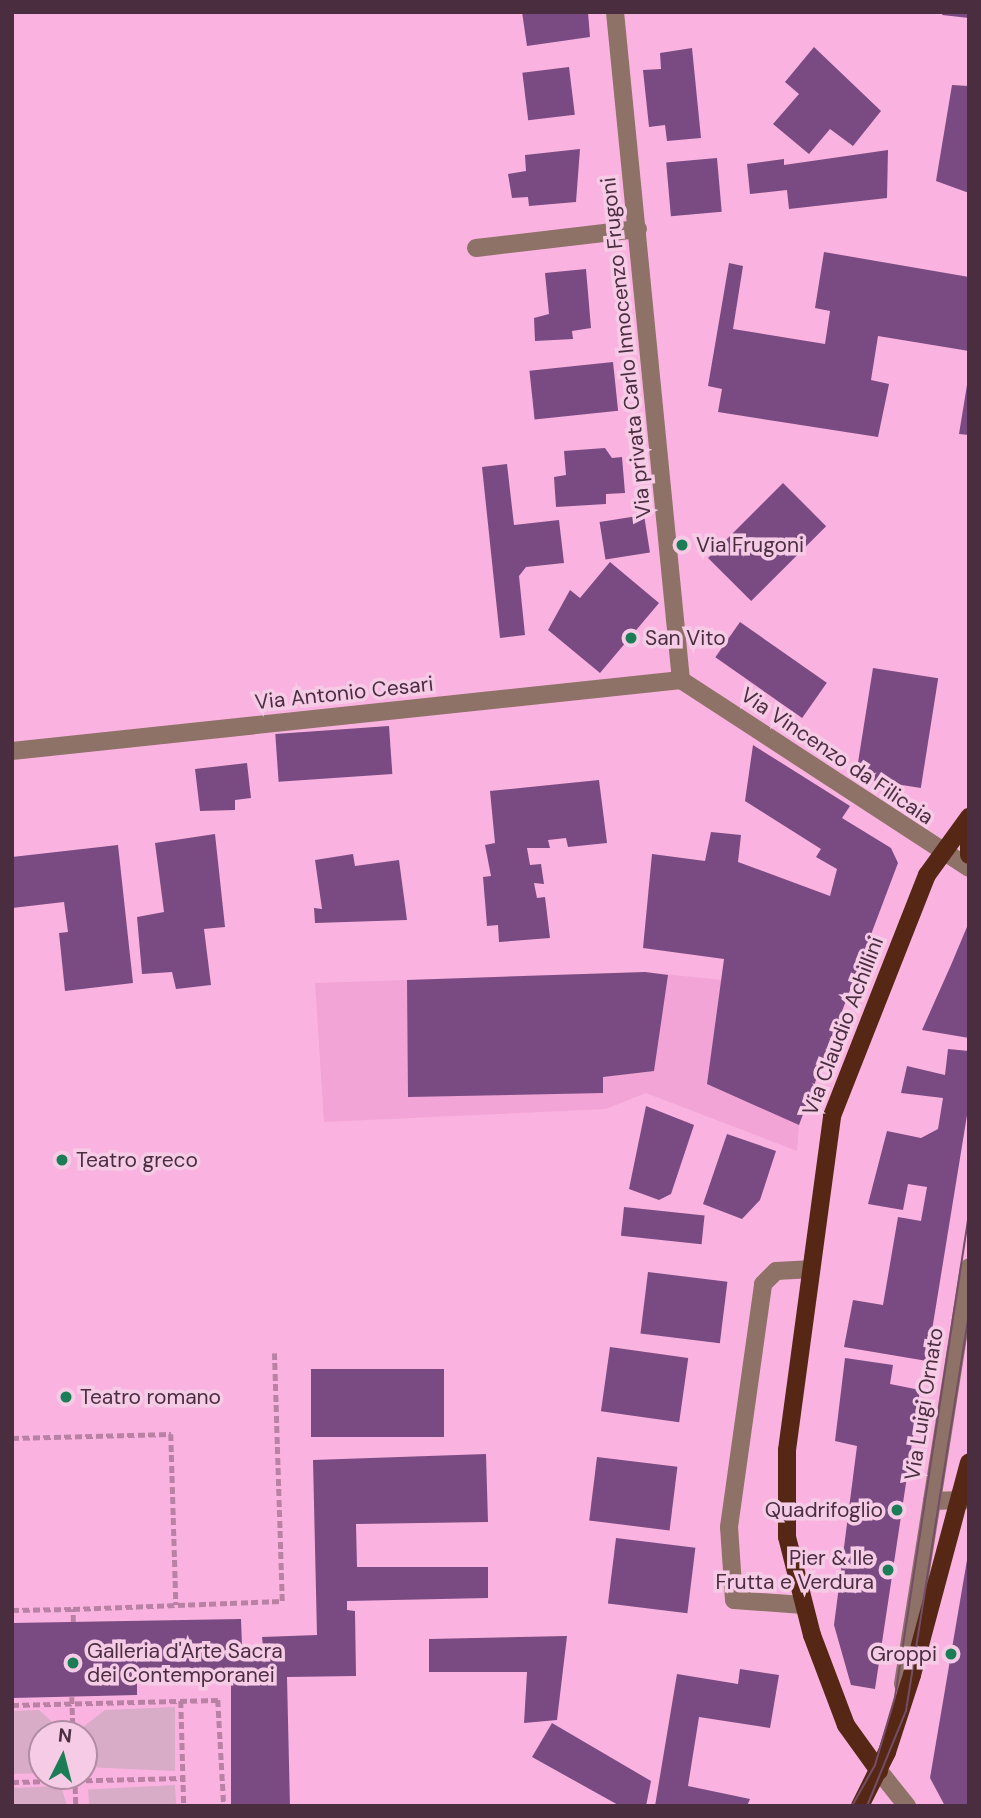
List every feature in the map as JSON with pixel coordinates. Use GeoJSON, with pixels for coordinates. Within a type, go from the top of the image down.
{"type":"FeatureCollection","features":[{"type":"Feature","properties":{"kind":"main road","name":"Via Claudio Achillini"},"geometry":{"type":"LineString","coordinates":[[879,1771],[834,1699],[803,1605],[787,1537],[785,1469],[809,1269],[832,1116],[918,895],[943,853],[969,818]]}},
{"type":"Feature","properties":{"kind":"main road"},"geometry":{"type":"LineString","coordinates":[[969,818],[969,855]]}},
{"type":"Feature","properties":{"kind":"main road","name":"Via Luigi Ornato"},"geometry":{"type":"LineString","coordinates":[[860,1806],[879,1771],[898,1715],[965,1500],[969,1463]]}},
{"type":"Feature","properties":{"kind":"street","name":"Via privata Carlo Innocenzo Frugoni"},"geometry":{"type":"LineString","coordinates":[[615,12],[681,680]]}},
{"type":"Feature","properties":{"kind":"street"},"geometry":{"type":"LineString","coordinates":[[476,248],[638,229]]}},
{"type":"Feature","properties":{"kind":"street","name":"Via Antonio Cesari"},"geometry":{"type":"LineString","coordinates":[[12,751],[681,680]]}},
{"type":"Feature","properties":{"kind":"street","name":"Via Vincenzo da Filicaia"},"geometry":{"type":"LineString","coordinates":[[681,680],[969,868]]}},
{"type":"Feature","properties":{"kind":"street","name":"Via Luigi Ornato"},"geometry":{"type":"LineString","coordinates":[[898,1715],[969,1267]]}},
{"type":"Feature","properties":{"kind":"street"},"geometry":{"type":"LineString","coordinates":[[803,1605],[734,1600],[729,1527],[763,1284],[776,1271],[809,1269]]}},
{"type":"Feature","properties":{"kind":"street"},"geometry":{"type":"LineString","coordinates":[[932,1501],[965,1500]]}},
{"type":"Feature","properties":{"kind":"street"},"geometry":{"type":"LineString","coordinates":[[879,1771],[907,1806]]}},
{"type":"Feature","properties":{"kind":"path"},"geometry":{"type":"LineString","coordinates":[[12,1610],[282,1601],[274,1353]]}},
{"type":"Feature","properties":{"kind":"path"},"geometry":{"type":"LineString","coordinates":[[12,1438],[171,1434],[176,1605]]}},
{"type":"Feature","properties":{"kind":"path"},"geometry":{"type":"LineString","coordinates":[[73,1609],[73,1622]]}},
{"type":"Feature","properties":{"kind":"path"},"geometry":{"type":"LineString","coordinates":[[72,1697],[73,1720]]}},
{"type":"Feature","properties":{"kind":"path"},"geometry":{"type":"LineString","coordinates":[[12,1705],[218,1700],[224,1806]]}},
{"type":"Feature","properties":{"kind":"path"},"geometry":{"type":"LineString","coordinates":[[181,1701],[184,1806]]}},
{"type":"Feature","properties":{"kind":"path"},"geometry":{"type":"LineString","coordinates":[[98,1778],[183,1779]]}},
{"type":"Feature","properties":{"kind":"shaded area"},"geometry":{"type":"Polygon","coordinates":[[[645,972],[722,980],[708,1084],[799,1125],[797,1151],[646,1093],[606,1109],[324,1122],[315,983],[645,972]]]}},
{"type":"Feature","properties":{"kind":"shaded area"},"geometry":{"type":"Polygon","coordinates":[[[175,1707],[175,1771],[98,1768],[98,1720],[92,1720],[105,1710],[175,1707]]]}},
{"type":"Feature","properties":{"kind":"shaded area"},"geometry":{"type":"Polygon","coordinates":[[[39,1710],[50,1720],[28,1720],[28,1773],[12,1774],[12,1711],[39,1710]]]}},
{"type":"Feature","properties":{"kind":"shaded area"},"geometry":{"type":"Polygon","coordinates":[[[175,1785],[176,1806],[89,1806],[88,1790],[175,1785]]]}},
{"type":"Feature","properties":{"kind":"shaded area"},"geometry":{"type":"Polygon","coordinates":[[[12,1788],[62,1790],[67,1806],[12,1806],[12,1788]]]}},
{"type":"Feature","properties":{"kind":"building"},"geometry":{"type":"Polygon","coordinates":[[[522,12],[588,12],[590,37],[527,46],[522,12]]]}},
{"type":"Feature","properties":{"kind":"building"},"geometry":{"type":"Polygon","coordinates":[[[943,12],[969,12],[969,18],[942,15],[943,12]]]}},
{"type":"Feature","properties":{"kind":"building"},"geometry":{"type":"Polygon","coordinates":[[[814,47],[881,111],[853,146],[830,129],[809,154],[773,124],[799,94],[785,82],[814,47]]]}},
{"type":"Feature","properties":{"kind":"building"},"geometry":{"type":"Polygon","coordinates":[[[692,48],[701,138],[667,141],[665,125],[649,127],[643,70],[661,69],[660,53],[692,48]]]}},
{"type":"Feature","properties":{"kind":"building"},"geometry":{"type":"Polygon","coordinates":[[[569,67],[575,115],[528,120],[522,73],[569,67]]]}},
{"type":"Feature","properties":{"kind":"building"},"geometry":{"type":"Polygon","coordinates":[[[952,85],[969,86],[969,193],[936,181],[952,85]]]}},
{"type":"Feature","properties":{"kind":"building"},"geometry":{"type":"Polygon","coordinates":[[[580,149],[576,202],[529,206],[528,197],[512,198],[508,174],[526,171],[525,155],[580,149]]]}},
{"type":"Feature","properties":{"kind":"building"},"geometry":{"type":"Polygon","coordinates":[[[888,150],[887,198],[789,209],[787,190],[750,194],[747,164],[784,159],[784,165],[888,150]]]}},
{"type":"Feature","properties":{"kind":"building"},"geometry":{"type":"Polygon","coordinates":[[[717,158],[722,212],[671,216],[666,162],[717,158]]]}},
{"type":"Feature","properties":{"kind":"building"},"geometry":{"type":"Polygon","coordinates":[[[824,252],[969,277],[969,351],[878,336],[871,380],[889,384],[878,437],[718,412],[722,389],[708,386],[729,263],[743,266],[733,329],[825,344],[830,311],[815,308],[824,252]]]}},
{"type":"Feature","properties":{"kind":"building"},"geometry":{"type":"Polygon","coordinates":[[[586,269],[591,328],[572,331],[573,339],[535,341],[534,318],[549,314],[545,273],[586,269]]]}},
{"type":"Feature","properties":{"kind":"building"},"geometry":{"type":"Polygon","coordinates":[[[613,362],[618,411],[535,420],[529,371],[613,362]]]}},
{"type":"Feature","properties":{"kind":"building"},"geometry":{"type":"Polygon","coordinates":[[[969,385],[969,435],[959,434],[969,385]]]}},
{"type":"Feature","properties":{"kind":"building"},"geometry":{"type":"Polygon","coordinates":[[[605,448],[612,458],[622,457],[625,493],[606,494],[606,504],[556,507],[554,477],[566,475],[564,451],[605,448]]]}},
{"type":"Feature","properties":{"kind":"building"},"geometry":{"type":"Polygon","coordinates":[[[507,464],[514,525],[559,520],[564,563],[526,567],[519,576],[525,635],[500,638],[482,467],[507,464]]]}},
{"type":"Feature","properties":{"kind":"building"},"geometry":{"type":"Polygon","coordinates":[[[783,483],[826,526],[751,601],[708,558],[783,483]]]}},
{"type":"Feature","properties":{"kind":"building"},"geometry":{"type":"Polygon","coordinates":[[[644,515],[650,553],[605,560],[600,522],[644,515]]]}},
{"type":"Feature","properties":{"kind":"building"},"geometry":{"type":"Polygon","coordinates":[[[610,562],[659,603],[600,673],[548,630],[570,590],[580,598],[610,562]]]}},
{"type":"Feature","properties":{"kind":"building"},"geometry":{"type":"Polygon","coordinates":[[[740,622],[827,683],[802,718],[715,657],[740,622]]]}},
{"type":"Feature","properties":{"kind":"building"},"geometry":{"type":"Polygon","coordinates":[[[873,668],[938,678],[921,788],[856,778],[873,668]]]}},
{"type":"Feature","properties":{"kind":"building"},"geometry":{"type":"Polygon","coordinates":[[[389,726],[392,774],[279,782],[275,734],[389,726]]]}},
{"type":"Feature","properties":{"kind":"building"},"geometry":{"type":"Polygon","coordinates":[[[753,745],[850,806],[842,818],[891,848],[898,863],[799,1125],[707,1084],[724,959],[643,948],[652,854],[705,861],[711,832],[741,835],[738,862],[830,896],[837,869],[816,857],[821,849],[745,801],[753,745]]]}},
{"type":"Feature","properties":{"kind":"building"},"geometry":{"type":"Polygon","coordinates":[[[247,763],[251,798],[235,800],[235,810],[200,811],[195,769],[247,763]]]}},
{"type":"Feature","properties":{"kind":"building"},"geometry":{"type":"Polygon","coordinates":[[[599,780],[607,843],[568,847],[566,838],[548,840],[550,848],[527,848],[530,865],[541,864],[544,884],[534,883],[537,898],[545,897],[550,938],[499,942],[498,925],[487,926],[483,877],[491,876],[485,845],[495,843],[490,791],[599,780]]]}},
{"type":"Feature","properties":{"kind":"building"},"geometry":{"type":"Polygon","coordinates":[[[215,834],[225,927],[204,929],[211,985],[176,989],[172,972],[142,974],[137,917],[164,912],[155,843],[215,834]]]}},
{"type":"Feature","properties":{"kind":"building"},"geometry":{"type":"Polygon","coordinates":[[[118,845],[133,983],[65,991],[59,933],[68,932],[64,902],[12,908],[12,857],[118,845]]]}},
{"type":"Feature","properties":{"kind":"building"},"geometry":{"type":"Polygon","coordinates":[[[353,854],[355,866],[399,860],[407,920],[315,923],[314,908],[322,909],[315,860],[353,854]]]}},
{"type":"Feature","properties":{"kind":"building"},"geometry":{"type":"Polygon","coordinates":[[[969,922],[969,1038],[922,1030],[951,965],[969,922]]]}},
{"type":"Feature","properties":{"kind":"building"},"geometry":{"type":"Polygon","coordinates":[[[645,972],[668,975],[654,1071],[603,1077],[603,1093],[408,1097],[407,980],[645,972]]]}},
{"type":"Feature","properties":{"kind":"building"},"geometry":{"type":"Polygon","coordinates":[[[948,1049],[969,1051],[969,1103],[927,1361],[844,1347],[853,1300],[883,1305],[898,1217],[921,1221],[927,1187],[908,1184],[903,1210],[868,1204],[887,1131],[921,1138],[938,1129],[943,1098],[901,1093],[907,1066],[945,1075],[948,1049]]]}},
{"type":"Feature","properties":{"kind":"building"},"geometry":{"type":"Polygon","coordinates":[[[646,1106],[694,1125],[671,1194],[659,1200],[629,1189],[646,1106]]]}},
{"type":"Feature","properties":{"kind":"building"},"geometry":{"type":"Polygon","coordinates":[[[727,1134],[776,1151],[760,1200],[742,1219],[703,1204],[727,1134]]]}},
{"type":"Feature","properties":{"kind":"building"},"geometry":{"type":"Polygon","coordinates":[[[624,1207],[705,1215],[702,1244],[621,1236],[624,1207]]]}},
{"type":"Feature","properties":{"kind":"building"},"geometry":{"type":"Polygon","coordinates":[[[648,1272],[727,1282],[720,1343],[640,1334],[648,1272]]]}},
{"type":"Feature","properties":{"kind":"building"},"geometry":{"type":"Polygon","coordinates":[[[610,1347],[688,1358],[679,1422],[601,1411],[610,1347]]]}},
{"type":"Feature","properties":{"kind":"building"},"geometry":{"type":"Polygon","coordinates":[[[845,1358],[893,1365],[890,1384],[920,1390],[875,1689],[851,1685],[834,1625],[857,1446],[835,1441],[845,1358]]]}},
{"type":"Feature","properties":{"kind":"building"},"geometry":{"type":"Polygon","coordinates":[[[311,1369],[444,1369],[444,1437],[311,1437],[311,1369]]]}},
{"type":"Feature","properties":{"kind":"building"},"geometry":{"type":"Polygon","coordinates":[[[486,1454],[488,1522],[356,1524],[357,1567],[488,1567],[488,1598],[347,1601],[347,1610],[355,1611],[356,1676],[287,1677],[290,1806],[231,1805],[231,1678],[137,1680],[137,1695],[12,1698],[12,1623],[241,1619],[242,1646],[263,1646],[262,1637],[317,1635],[313,1460],[486,1454]]]}},
{"type":"Feature","properties":{"kind":"building"},"geometry":{"type":"Polygon","coordinates":[[[597,1457],[677,1467],[670,1530],[589,1521],[597,1457]]]}},
{"type":"Feature","properties":{"kind":"building"},"geometry":{"type":"Polygon","coordinates":[[[616,1538],[695,1548],[687,1613],[608,1604],[616,1538]]]}},
{"type":"Feature","properties":{"kind":"building"},"geometry":{"type":"Polygon","coordinates":[[[967,1560],[969,1806],[945,1806],[930,1778],[967,1560]]]}},
{"type":"Feature","properties":{"kind":"building"},"geometry":{"type":"Polygon","coordinates":[[[567,1636],[557,1720],[524,1723],[527,1672],[429,1672],[429,1639],[567,1636]]]}},
{"type":"Feature","properties":{"kind":"building"},"geometry":{"type":"Polygon","coordinates":[[[740,1669],[779,1675],[770,1728],[699,1717],[688,1786],[750,1799],[747,1806],[655,1806],[677,1674],[738,1684],[740,1669]]]}},
{"type":"Feature","properties":{"kind":"building"},"geometry":{"type":"Polygon","coordinates":[[[552,1723],[651,1781],[646,1806],[620,1806],[532,1757],[552,1723]]]}},
{"type":"Feature","properties":{"kind":"tram line"},"geometry":{"type":"LineString","coordinates":[[852,1806],[875,1765],[895,1697],[969,1214]]}},
{"type":"Feature","properties":{"kind":"tram line"},"geometry":{"type":"LineString","coordinates":[[867,1806],[906,1711],[969,1313]]}},
{"type":"Feature","properties":{"kind":"place","name":"Via Frugoni"},"geometry":{"type":"Point","coordinates":[682,545]}},
{"type":"Feature","properties":{"kind":"place","name":"San Vito"},"geometry":{"type":"Point","coordinates":[631,638]}},
{"type":"Feature","properties":{"kind":"place","name":"Teatro greco"},"geometry":{"type":"Point","coordinates":[62,1160]}},
{"type":"Feature","properties":{"kind":"place","name":"Teatro romano"},"geometry":{"type":"Point","coordinates":[66,1397]}},
{"type":"Feature","properties":{"kind":"place","name":"Quadrifoglio"},"geometry":{"type":"Point","coordinates":[897,1510]}},
{"type":"Feature","properties":{"kind":"place","name":"Pier & Ile Frutta e Verdura"},"geometry":{"type":"Point","coordinates":[888,1570]}},
{"type":"Feature","properties":{"kind":"place","name":"Groppi"},"geometry":{"type":"Point","coordinates":[951,1654]}},
{"type":"Feature","properties":{"kind":"place","name":"Galleria d'Arte Sacra dei Contemporanei"},"geometry":{"type":"Point","coordinates":[73,1663]}}]}
